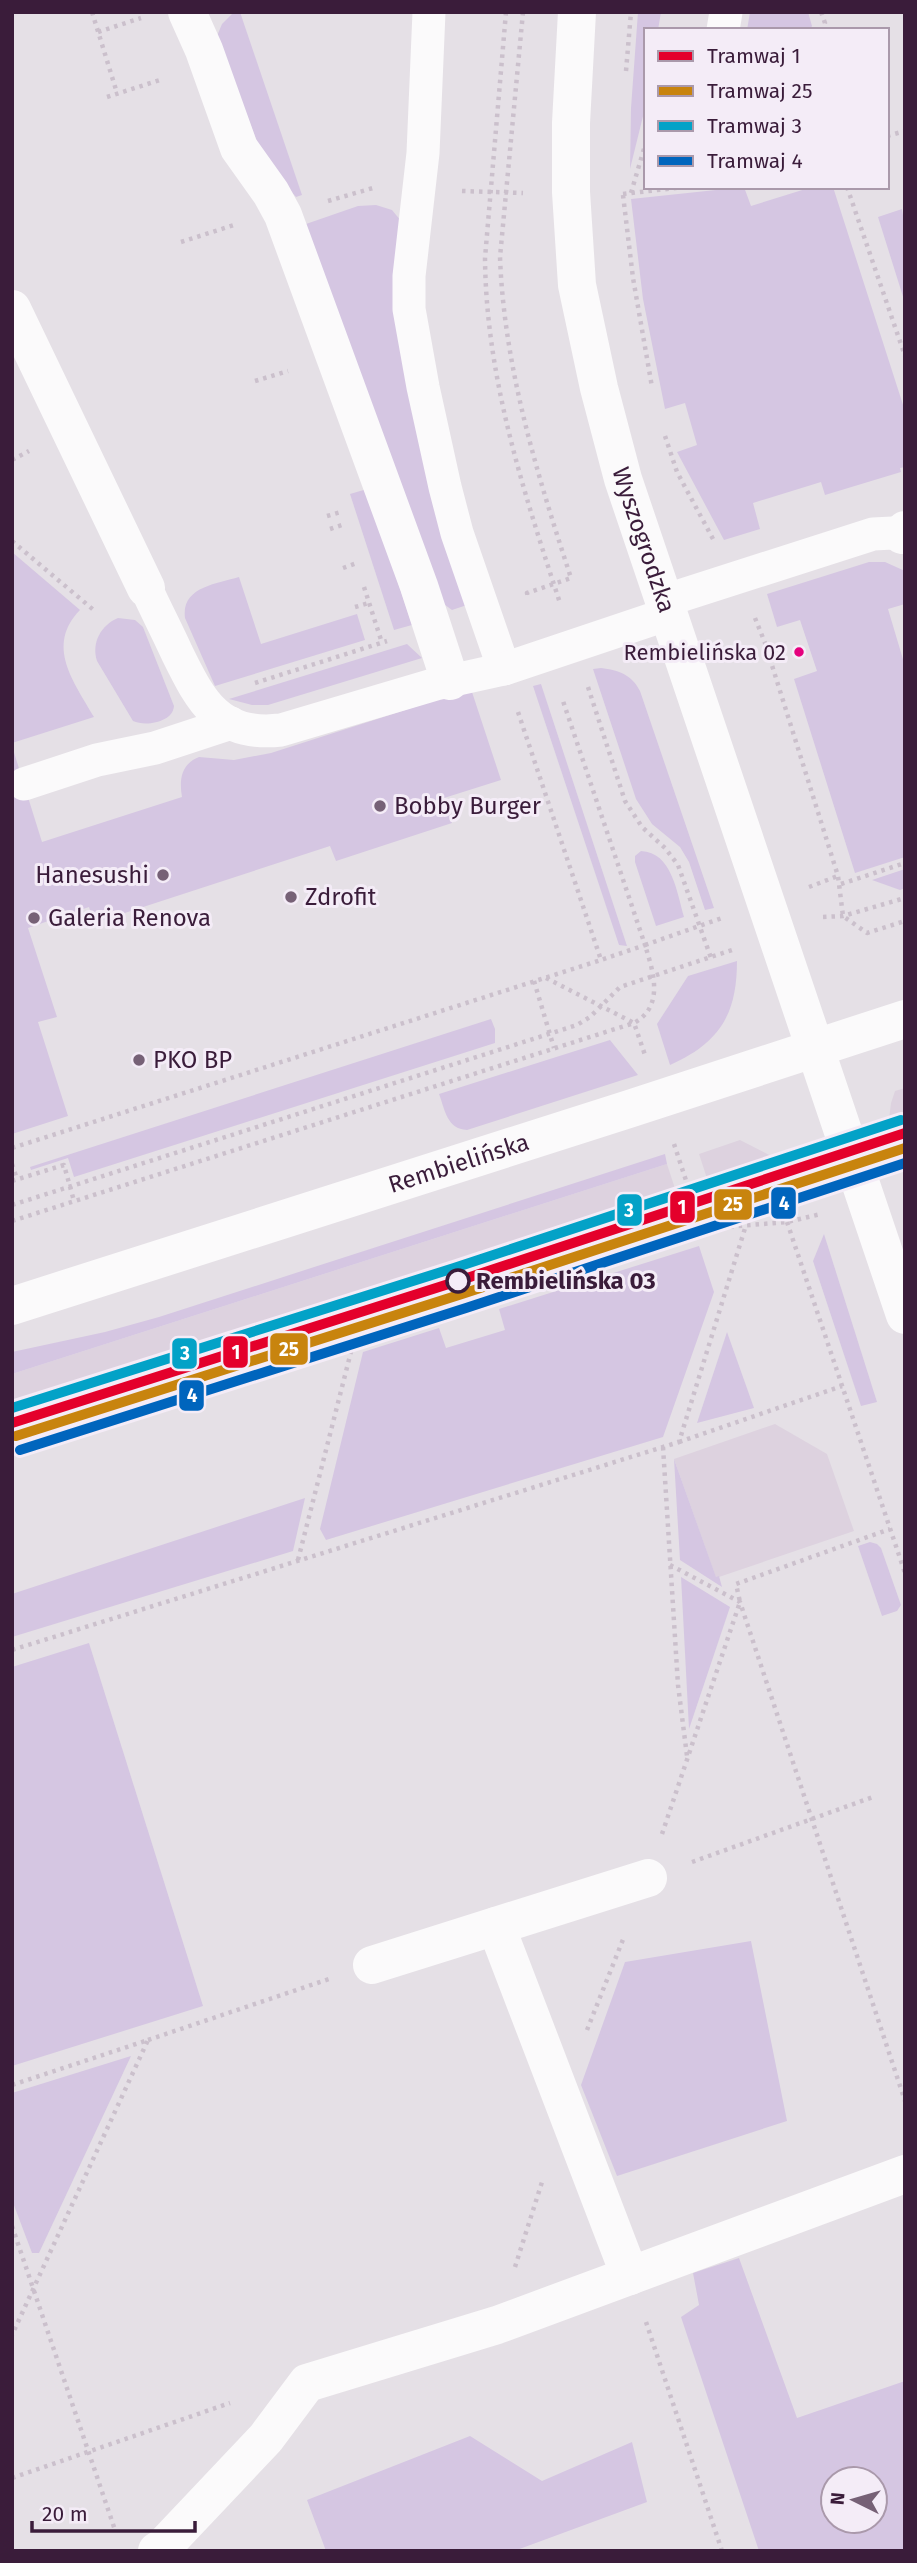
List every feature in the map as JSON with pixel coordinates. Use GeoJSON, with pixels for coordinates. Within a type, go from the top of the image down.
{"type":"FeatureCollection","features":[{"type":"Feature","properties":{"kind":"street"},"geometry":{"type":"LineString","coordinates":[[187,12],[239,148],[271,192],[283,215],[419,586],[450,681]]}},
{"type":"Feature","properties":{"kind":"street","name":"Wyszogrodzka"},"geometry":{"type":"LineString","coordinates":[[577,12],[572,63],[571,192],[578,285],[622,479],[905,1315]]}},
{"type":"Feature","properties":{"kind":"street"},"geometry":{"type":"LineString","coordinates":[[12,309],[146,588]]}},
{"type":"Feature","properties":{"kind":"street","name":"Rembielińska"},"geometry":{"type":"LineString","coordinates":[[12,1306],[905,1019]]}},
{"type":"Feature","properties":{"kind":"street"},"geometry":{"type":"LineString","coordinates":[[372,1965],[648,1878]]}},
{"type":"Feature","properties":{"kind":"street"},"geometry":{"type":"LineString","coordinates":[[496,1926],[630,2276]]}},
{"type":"Feature","properties":{"kind":"street"},"geometry":{"type":"LineString","coordinates":[[157,2551],[163,2548],[266,2438],[307,2383],[498,2325],[905,2174]]}},
{"type":"Feature","properties":{"kind":"lane"},"geometry":{"type":"LineString","coordinates":[[429,12],[423,153],[411,254],[410,309],[423,387],[457,533],[504,668]]}},
{"type":"Feature","properties":{"kind":"lane"},"geometry":{"type":"LineString","coordinates":[[146,588],[201,700],[210,710],[231,723],[255,731],[281,730],[561,650],[666,608],[873,534],[904,533]]}},
{"type":"Feature","properties":{"kind":"lane"},"geometry":{"type":"LineString","coordinates":[[24,784],[97,760],[155,748],[231,723]]}},
{"type":"Feature","properties":{"kind":"path"},"geometry":{"type":"LineString","coordinates":[[92,12],[117,93]]}},
{"type":"Feature","properties":{"kind":"path"},"geometry":{"type":"LineString","coordinates":[[12,1221],[634,1023],[644,1016],[652,1002],[655,976],[561,650],[554,584],[523,490],[494,361],[485,296],[485,258],[506,12]]}},
{"type":"Feature","properties":{"kind":"path"},"geometry":{"type":"LineString","coordinates":[[483,610],[571,578],[530,443],[511,357],[501,293],[500,257],[523,12]]}},
{"type":"Feature","properties":{"kind":"path"},"geometry":{"type":"LineString","coordinates":[[98,32],[148,16]]}},
{"type":"Feature","properties":{"kind":"path"},"geometry":{"type":"LineString","coordinates":[[107,97],[209,64]]}},
{"type":"Feature","properties":{"kind":"path"},"geometry":{"type":"LineString","coordinates":[[631,193],[644,149]]}},
{"type":"Feature","properties":{"kind":"path"},"geometry":{"type":"LineString","coordinates":[[622,187],[648,368]]}},
{"type":"Feature","properties":{"kind":"path"},"geometry":{"type":"LineString","coordinates":[[623,194],[666,189]]}},
{"type":"Feature","properties":{"kind":"path"},"geometry":{"type":"LineString","coordinates":[[848,189],[905,356]]}},
{"type":"Feature","properties":{"kind":"path"},"geometry":{"type":"LineString","coordinates":[[327,516],[341,512]]}},
{"type":"Feature","properties":{"kind":"path"},"geometry":{"type":"LineString","coordinates":[[330,529],[345,524]]}},
{"type":"Feature","properties":{"kind":"path"},"geometry":{"type":"LineString","coordinates":[[12,541],[96,612]]}},
{"type":"Feature","properties":{"kind":"path"},"geometry":{"type":"LineString","coordinates":[[343,568],[357,564]]}},
{"type":"Feature","properties":{"kind":"path"},"geometry":{"type":"LineString","coordinates":[[527,593],[561,650],[625,801],[642,827],[665,848],[678,865],[711,958]]}},
{"type":"Feature","properties":{"kind":"path"},"geometry":{"type":"LineString","coordinates":[[355,607],[369,603]]}},
{"type":"Feature","properties":{"kind":"path"},"geometry":{"type":"LineString","coordinates":[[371,609],[382,643]]}},
{"type":"Feature","properties":{"kind":"path"},"geometry":{"type":"LineString","coordinates":[[201,700],[432,627]]}},
{"type":"Feature","properties":{"kind":"path"},"geometry":{"type":"LineString","coordinates":[[504,668],[601,960]]}},
{"type":"Feature","properties":{"kind":"path"},"geometry":{"type":"LineString","coordinates":[[843,916],[841,884],[905,863]]}},
{"type":"Feature","properties":{"kind":"path"},"geometry":{"type":"LineString","coordinates":[[12,1205],[583,1022],[620,987],[711,958],[838,876]]}},
{"type":"Feature","properties":{"kind":"path"},"geometry":{"type":"LineString","coordinates":[[12,1148],[546,978],[699,926],[843,916],[905,898]]}},
{"type":"Feature","properties":{"kind":"path"},"geometry":{"type":"LineString","coordinates":[[843,916],[867,933],[905,920]]}},
{"type":"Feature","properties":{"kind":"path"},"geometry":{"type":"LineString","coordinates":[[546,978],[634,1023],[702,1229]]}},
{"type":"Feature","properties":{"kind":"path"},"geometry":{"type":"LineString","coordinates":[[534,981],[555,1048]]}},
{"type":"Feature","properties":{"kind":"path"},"geometry":{"type":"LineString","coordinates":[[12,1164],[15,1180],[64,1164],[74,1201]]}},
{"type":"Feature","properties":{"kind":"path"},"geometry":{"type":"LineString","coordinates":[[298,1561],[354,1340],[702,1229],[787,1222],[866,1200]]}},
{"type":"Feature","properties":{"kind":"path"},"geometry":{"type":"LineString","coordinates":[[787,1222],[905,1573]]}},
{"type":"Feature","properties":{"kind":"path"},"geometry":{"type":"LineString","coordinates":[[679,1442],[746,1225]]}},
{"type":"Feature","properties":{"kind":"path"},"geometry":{"type":"LineString","coordinates":[[12,1650],[679,1442],[842,1386]]}},
{"type":"Feature","properties":{"kind":"path"},"geometry":{"type":"LineString","coordinates":[[663,1447],[678,1685],[688,1757]]}},
{"type":"Feature","properties":{"kind":"path"},"geometry":{"type":"LineString","coordinates":[[670,1565],[740,1602],[905,2101]]}},
{"type":"Feature","properties":{"kind":"path"},"geometry":{"type":"LineString","coordinates":[[648,1878],[873,1797]]}},
{"type":"Feature","properties":{"kind":"path"},"geometry":{"type":"LineString","coordinates":[[12,2085],[372,1965]]}},
{"type":"Feature","properties":{"kind":"path"},"geometry":{"type":"LineString","coordinates":[[12,2335],[148,2040]]}},
{"type":"Feature","properties":{"kind":"path"},"geometry":{"type":"LineString","coordinates":[[12,2226],[118,2538]]}},
{"type":"Feature","properties":{"kind":"path"},"geometry":{"type":"LineString","coordinates":[[630,2276],[722,2551]]}},
{"type":"Feature","properties":{"kind":"path"},"geometry":{"type":"LineString","coordinates":[[12,2478],[233,2402]]}},
{"type":"Feature","properties":{"kind":"shaded area"},"geometry":{"type":"Polygon","coordinates":[[[234,12],[240,12],[302,195],[296,197],[264,160],[217,36],[222,24],[234,12]]]}},
{"type":"Feature","properties":{"kind":"shaded area"},"geometry":{"type":"Polygon","coordinates":[[[638,12],[661,12],[658,28],[644,28],[644,112],[630,169],[631,108],[638,12]]]}},
{"type":"Feature","properties":{"kind":"shaded area"},"geometry":{"type":"Polygon","coordinates":[[[750,12],[808,12],[812,26],[811,28],[747,28],[750,12]]]}},
{"type":"Feature","properties":{"kind":"shaded area"},"geometry":{"type":"Polygon","coordinates":[[[745,189],[751,206],[806,189],[834,189],[905,411],[905,467],[900,468],[901,472],[825,495],[821,482],[753,503],[760,529],[724,540],[677,452],[697,445],[685,403],[665,409],[643,299],[631,199],[745,189]]]}},
{"type":"Feature","properties":{"kind":"shaded area"},"geometry":{"type":"Polygon","coordinates":[[[376,205],[392,210],[401,221],[467,605],[452,610],[441,602],[306,224],[358,206],[376,205]]]}},
{"type":"Feature","properties":{"kind":"shaded area"},"geometry":{"type":"Polygon","coordinates":[[[902,209],[905,228],[905,303],[878,217],[902,209]]]}},
{"type":"Feature","properties":{"kind":"shaded area"},"geometry":{"type":"Polygon","coordinates":[[[367,489],[412,625],[394,630],[350,494],[367,489]]]}},
{"type":"Feature","properties":{"kind":"shaded area"},"geometry":{"type":"Polygon","coordinates":[[[12,552],[80,610],[70,623],[64,650],[66,664],[78,691],[94,717],[12,743],[12,552]]]}},
{"type":"Feature","properties":{"kind":"shaded area"},"geometry":{"type":"Polygon","coordinates":[[[869,562],[885,562],[905,571],[905,604],[888,609],[905,666],[905,857],[855,873],[794,679],[817,671],[800,620],[777,627],[767,594],[869,562]]]}},
{"type":"Feature","properties":{"kind":"shaded area"},"geometry":{"type":"Polygon","coordinates":[[[239,577],[261,644],[357,614],[365,640],[215,686],[185,618],[185,608],[194,593],[202,588],[239,577]]]}},
{"type":"Feature","properties":{"kind":"shaded area"},"geometry":{"type":"Polygon","coordinates":[[[118,618],[135,620],[143,627],[174,706],[169,716],[158,722],[133,721],[97,661],[95,648],[99,635],[107,625],[118,618]]]}},
{"type":"Feature","properties":{"kind":"shaded area"},"geometry":{"type":"Polygon","coordinates":[[[407,644],[422,658],[268,705],[252,705],[229,699],[407,644]]]}},
{"type":"Feature","properties":{"kind":"shaded area"},"geometry":{"type":"Polygon","coordinates":[[[601,668],[624,674],[640,691],[714,908],[705,910],[689,862],[680,847],[652,824],[636,799],[593,669],[601,668]]]}},
{"type":"Feature","properties":{"kind":"shaded area"},"geometry":{"type":"Polygon","coordinates":[[[541,684],[627,946],[619,945],[533,686],[541,684]]]}},
{"type":"Feature","properties":{"kind":"shaded area","name":"Galeria Renova"},"geometry":{"type":"Polygon","coordinates":[[[471,689],[501,780],[444,798],[452,823],[336,861],[330,846],[94,923],[89,907],[28,928],[57,1017],[38,1022],[68,1116],[12,1134],[12,746],[42,842],[182,797],[181,785],[185,768],[199,757],[234,760],[271,753],[471,689]]]}},
{"type":"Feature","properties":{"kind":"shaded area"},"geometry":{"type":"Polygon","coordinates":[[[641,851],[660,858],[666,866],[684,917],[656,926],[635,862],[635,856],[641,851]]]}},
{"type":"Feature","properties":{"kind":"shaded area"},"geometry":{"type":"Polygon","coordinates":[[[905,869],[905,888],[900,890],[872,880],[905,869]]]}},
{"type":"Feature","properties":{"kind":"shaded area"},"geometry":{"type":"Polygon","coordinates":[[[737,961],[733,997],[722,1025],[701,1047],[670,1065],[657,1024],[688,976],[737,961]]]}},
{"type":"Feature","properties":{"kind":"shaded area"},"geometry":{"type":"Polygon","coordinates":[[[491,1019],[495,1029],[495,1043],[74,1177],[68,1158],[31,1170],[30,1167],[491,1019]]]}},
{"type":"Feature","properties":{"kind":"shaded area"},"geometry":{"type":"Polygon","coordinates":[[[610,1040],[638,1075],[467,1130],[455,1126],[445,1112],[439,1094],[610,1040]]]}},
{"type":"Feature","properties":{"kind":"shaded area"},"geometry":{"type":"Polygon","coordinates":[[[905,1088],[905,1149],[890,1153],[888,1127],[891,1103],[895,1091],[905,1088]]]}},
{"type":"Feature","properties":{"kind":"shaded area"},"geometry":{"type":"Polygon","coordinates":[[[740,1140],[773,1157],[803,1181],[717,1209],[699,1154],[740,1140]]]}},
{"type":"Feature","properties":{"kind":"shaded area"},"geometry":{"type":"Polygon","coordinates":[[[665,1154],[667,1164],[12,1374],[12,1352],[159,1317],[665,1154]]]}},
{"type":"Feature","properties":{"kind":"shaded area"},"geometry":{"type":"Polygon","coordinates":[[[667,1164],[685,1219],[12,1433],[12,1374],[667,1164]]]}},
{"type":"Feature","properties":{"kind":"shaded area"},"geometry":{"type":"Polygon","coordinates":[[[824,1234],[877,1402],[861,1406],[813,1261],[824,1234]]]}},
{"type":"Feature","properties":{"kind":"shaded area"},"geometry":{"type":"Polygon","coordinates":[[[699,1246],[714,1292],[663,1437],[326,1540],[320,1529],[363,1352],[439,1328],[446,1348],[505,1330],[499,1309],[699,1246]]]}},
{"type":"Feature","properties":{"kind":"shaded area"},"geometry":{"type":"Polygon","coordinates":[[[727,1332],[754,1408],[697,1423],[727,1332]]]}},
{"type":"Feature","properties":{"kind":"shaded area"},"geometry":{"type":"Polygon","coordinates":[[[775,1424],[827,1454],[854,1531],[716,1578],[674,1459],[775,1424]]]}},
{"type":"Feature","properties":{"kind":"shaded area"},"geometry":{"type":"Polygon","coordinates":[[[674,1459],[716,1577],[719,1576],[722,1587],[680,1560],[674,1459]]]}},
{"type":"Feature","properties":{"kind":"shaded area"},"geometry":{"type":"Polygon","coordinates":[[[305,1498],[293,1551],[12,1637],[12,1594],[305,1498]]]}},
{"type":"Feature","properties":{"kind":"shaded area"},"geometry":{"type":"Polygon","coordinates":[[[870,1542],[881,1548],[901,1605],[897,1611],[882,1616],[858,1546],[870,1542]]]}},
{"type":"Feature","properties":{"kind":"shaded area"},"geometry":{"type":"Polygon","coordinates":[[[681,1577],[730,1607],[689,1729],[681,1577]]]}},
{"type":"Feature","properties":{"kind":"shaded area"},"geometry":{"type":"Polygon","coordinates":[[[89,1643],[203,2006],[12,2066],[12,1667],[89,1643]]]}},
{"type":"Feature","properties":{"kind":"shaded area"},"geometry":{"type":"Polygon","coordinates":[[[751,1941],[787,2121],[617,2176],[581,2085],[625,1962],[751,1941]]]}},
{"type":"Feature","properties":{"kind":"shaded area"},"geometry":{"type":"Polygon","coordinates":[[[131,2056],[39,2253],[32,2253],[12,2200],[12,2093],[131,2056]]]}},
{"type":"Feature","properties":{"kind":"shaded area"},"geometry":{"type":"Polygon","coordinates":[[[739,2258],[797,2418],[905,2381],[905,2551],[759,2551],[681,2317],[699,2305],[693,2273],[739,2258]]]}},
{"type":"Feature","properties":{"kind":"shaded area"},"geometry":{"type":"Polygon","coordinates":[[[470,2436],[542,2481],[632,2442],[647,2502],[514,2551],[326,2551],[307,2500],[470,2436]]]}},
{"type":"Feature","properties":{"kind":"tram line","name":"3"},"geometry":{"type":"LineString","coordinates":[[12,1408],[454,1268],[901,1120]]}},
{"type":"Feature","properties":{"kind":"tram line","name":"1"},"geometry":{"type":"LineString","coordinates":[[12,1423],[458,1281],[905,1133]]}},
{"type":"Feature","properties":{"kind":"tram line","name":"25"},"geometry":{"type":"LineString","coordinates":[[16,1436],[462,1294],[905,1148]]}},
{"type":"Feature","properties":{"kind":"tram line","name":"4"},"geometry":{"type":"LineString","coordinates":[[20,1450],[466,1308],[905,1163]]}},
{"type":"Feature","properties":{"kind":"place","name":"Rembielińska 02"},"geometry":{"type":"Point","coordinates":[799,652]}},
{"type":"Feature","properties":{"kind":"place","name":"Bobby Burger"},"geometry":{"type":"Point","coordinates":[380,806]}},
{"type":"Feature","properties":{"kind":"place","name":"Hanesushi"},"geometry":{"type":"Point","coordinates":[163,875]}},
{"type":"Feature","properties":{"kind":"place","name":"Zdrofit"},"geometry":{"type":"Point","coordinates":[291,897]}},
{"type":"Feature","properties":{"kind":"place","name":"Galeria Renova"},"geometry":{"type":"Point","coordinates":[34,918]}},
{"type":"Feature","properties":{"kind":"place","name":"PKO BP"},"geometry":{"type":"Point","coordinates":[139,1060]}},
{"type":"Feature","properties":{"kind":"place","name":"Rembielińska 03"},"geometry":{"type":"Point","coordinates":[458,1281]}}]}
